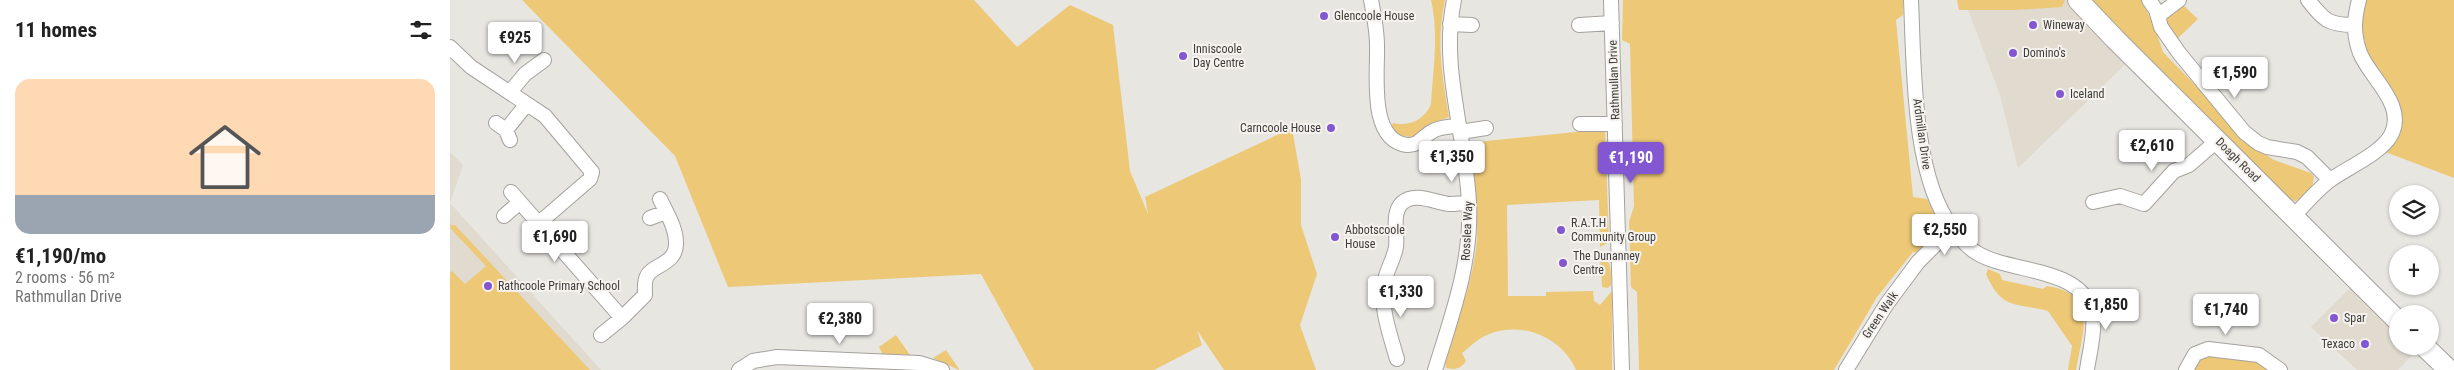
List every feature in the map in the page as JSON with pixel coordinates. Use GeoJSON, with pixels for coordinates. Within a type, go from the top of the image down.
{"type":"FeatureCollection","features":[{"type":"Feature","properties":{"kind":"main road","name":"Doagh Road"},"geometry":{"type":"LineString","coordinates":[[2078,0],[2389,312]]}},
{"type":"Feature","properties":{"kind":"main road"},"geometry":{"type":"LineString","coordinates":[[2433,355],[2449,370]]}},
{"type":"Feature","properties":{"kind":"street"},"geometry":{"type":"LineString","coordinates":[[1371,0],[1378,47],[1376,85],[1380,117],[1387,133],[1395,142],[1408,145],[1419,143],[1433,130],[1486,128]]}},
{"type":"Feature","properties":{"kind":"street","name":"Rosslea Way"},"geometry":{"type":"LineString","coordinates":[[1435,370],[1466,264],[1469,202],[1450,69],[1450,24],[1454,0]]}},
{"type":"Feature","properties":{"kind":"street","name":"Rathmullan Drive"},"geometry":{"type":"LineString","coordinates":[[1611,0],[1622,370]]}},
{"type":"Feature","properties":{"kind":"street","name":"Ardmillan Drive"},"geometry":{"type":"LineString","coordinates":[[1911,0],[1916,94],[1925,164],[1934,196],[1952,228],[1977,254],[2074,285],[2086,297],[2093,318],[2087,370]]}},
{"type":"Feature","properties":{"kind":"street"},"geometry":{"type":"LineString","coordinates":[[2149,0],[2158,16],[2161,27],[2179,53],[2244,132],[2258,143],[2267,147],[2297,152],[2306,156],[2330,180]]}},
{"type":"Feature","properties":{"kind":"street"},"geometry":{"type":"LineString","coordinates":[[2158,16],[2179,0]]}},
{"type":"Feature","properties":{"kind":"street"},"geometry":{"type":"LineString","coordinates":[[2308,0],[2329,23],[2354,25]]}},
{"type":"Feature","properties":{"kind":"street"},"geometry":{"type":"LineString","coordinates":[[2294,216],[2330,180],[2380,148],[2392,134],[2394,116],[2389,98],[2361,54],[2354,25],[2359,0]]}},
{"type":"Feature","properties":{"kind":"street"},"geometry":{"type":"LineString","coordinates":[[1579,25],[1612,23]]}},
{"type":"Feature","properties":{"kind":"street"},"geometry":{"type":"LineString","coordinates":[[1450,24],[1472,25]]}},
{"type":"Feature","properties":{"kind":"street"},"geometry":{"type":"LineString","coordinates":[[450,47],[471,67],[545,116],[592,172],[590,179],[539,223]]}},
{"type":"Feature","properties":{"kind":"street"},"geometry":{"type":"LineString","coordinates":[[510,92],[525,74],[544,60]]}},
{"type":"Feature","properties":{"kind":"street"},"geometry":{"type":"LineString","coordinates":[[504,131],[526,105]]}},
{"type":"Feature","properties":{"kind":"street"},"geometry":{"type":"LineString","coordinates":[[1580,124],[1615,124]]}},
{"type":"Feature","properties":{"kind":"street"},"geometry":{"type":"LineString","coordinates":[[2093,202],[2120,196],[2144,204],[2174,171],[2188,165],[2218,140]]}},
{"type":"Feature","properties":{"kind":"street"},"geometry":{"type":"LineString","coordinates":[[504,216],[515,197],[622,318]]}},
{"type":"Feature","properties":{"kind":"street"},"geometry":{"type":"LineString","coordinates":[[601,335],[622,318],[645,295],[645,278],[648,273],[660,267],[674,254],[676,245],[675,232],[660,198]]}},
{"type":"Feature","properties":{"kind":"street"},"geometry":{"type":"LineString","coordinates":[[1397,359],[1385,313],[1383,292],[1385,278],[1396,247],[1396,213],[1403,202],[1412,199],[1425,198],[1450,204],[1469,202]]}},
{"type":"Feature","properties":{"kind":"street"},"geometry":{"type":"LineString","coordinates":[[650,218],[666,212]]}},
{"type":"Feature","properties":{"kind":"street","name":"Green Walk"},"geometry":{"type":"LineString","coordinates":[[1846,370],[1886,305],[1918,262],[1952,228]]}},
{"type":"Feature","properties":{"kind":"street"},"geometry":{"type":"LineString","coordinates":[[2186,370],[2195,354],[2208,349],[2259,355],[2280,370]]}},
{"type":"Feature","properties":{"kind":"street"},"geometry":{"type":"LineString","coordinates":[[739,370],[753,361],[777,357],[919,363],[942,370]]}},
{"type":"Feature","properties":{"kind":"shaded area"},"geometry":{"type":"Polygon","coordinates":[[[522,0],[974,0],[1017,47],[1070,5],[1113,25],[1130,171],[1148,214],[1145,197],[1292,128],[1301,180],[1301,225],[1317,274],[1300,325],[1316,370],[1224,370],[1197,330],[1202,345],[1154,370],[1034,370],[981,274],[728,287],[675,156],[522,0]]]}},
{"type":"Feature","properties":{"kind":"shaded area"},"geometry":{"type":"Polygon","coordinates":[[[1431,0],[1445,0],[1440,44],[1442,73],[1449,117],[1438,121],[1420,134],[1411,137],[1405,136],[1390,131],[1393,123],[1404,124],[1415,121],[1425,114],[1431,104],[1435,25],[1431,0]]]}},
{"type":"Feature","properties":{"kind":"shaded area"},"geometry":{"type":"Polygon","coordinates":[[[1623,0],[1903,0],[1903,15],[1896,20],[1913,197],[1927,199],[1938,223],[1937,234],[1920,253],[1913,252],[1877,297],[1834,370],[1639,370],[1637,292],[1631,287],[1629,222],[1634,206],[1630,44],[1622,40],[1623,0]]]}},
{"type":"Feature","properties":{"kind":"shaded area"},"geometry":{"type":"Polygon","coordinates":[[[1957,0],[2065,0],[2062,7],[2014,10],[1959,10],[1957,0]]]}},
{"type":"Feature","properties":{"kind":"shaded area"},"geometry":{"type":"Polygon","coordinates":[[[2014,0],[2072,0],[2129,61],[2018,168],[2000,95],[1968,10],[2014,0]]]}},
{"type":"Feature","properties":{"kind":"shaded area"},"geometry":{"type":"Polygon","coordinates":[[[2090,0],[2141,0],[2153,23],[2163,52],[2258,150],[2274,160],[2311,173],[2314,177],[2312,189],[2296,201],[2290,200],[2090,0]]]}},
{"type":"Feature","properties":{"kind":"shaded area"},"geometry":{"type":"Polygon","coordinates":[[[2364,0],[2454,0],[2454,178],[2380,150],[2394,134],[2366,52],[2361,22],[2364,0]]]}},
{"type":"Feature","properties":{"kind":"shaded area"},"geometry":{"type":"Polygon","coordinates":[[[2183,5],[2198,19],[2176,40],[2165,19],[2183,5]]]}},
{"type":"Feature","properties":{"kind":"shaded area"},"geometry":{"type":"Polygon","coordinates":[[[1605,129],[1609,242],[1600,247],[1599,200],[1507,205],[1508,296],[1546,296],[1546,292],[1593,291],[1594,301],[1600,305],[1612,291],[1612,370],[1576,370],[1570,358],[1551,340],[1539,334],[1513,330],[1500,331],[1484,336],[1462,353],[1466,361],[1462,366],[1455,369],[1446,368],[1445,359],[1467,291],[1476,249],[1476,209],[1467,143],[1605,129]]]}},
{"type":"Feature","properties":{"kind":"shaded area"},"geometry":{"type":"Polygon","coordinates":[[[450,152],[463,165],[450,203],[450,152]]]}},
{"type":"Feature","properties":{"kind":"shaded area","name":"Rathcoole Primary School"},"geometry":{"type":"Polygon","coordinates":[[[450,203],[601,370],[450,370],[450,203]]]}},
{"type":"Feature","properties":{"kind":"shaded area","name":"Rathcoole Primary School"},"geometry":{"type":"Polygon","coordinates":[[[450,225],[455,225],[590,370],[450,370],[450,273],[452,271],[465,284],[486,266],[451,229],[450,225]]]}},
{"type":"Feature","properties":{"kind":"shaded area"},"geometry":{"type":"Polygon","coordinates":[[[1600,253],[1607,259],[1610,267],[1611,285],[1608,288],[1602,287],[1600,253]]]}},
{"type":"Feature","properties":{"kind":"shaded area"},"geometry":{"type":"Polygon","coordinates":[[[1988,269],[2000,274],[2002,280],[2043,289],[2047,286],[2064,290],[2075,297],[2081,306],[2084,317],[2076,370],[2068,370],[2072,346],[2048,311],[2017,305],[2003,299],[1992,286],[1986,274],[1988,269]]]}},
{"type":"Feature","properties":{"kind":"shaded area"},"geometry":{"type":"Polygon","coordinates":[[[2353,285],[2389,322],[2389,355],[2412,355],[2398,370],[2357,370],[2311,327],[2353,285]]]}},
{"type":"Feature","properties":{"kind":"shaded area"},"geometry":{"type":"Polygon","coordinates":[[[896,335],[910,355],[883,355],[879,347],[896,335]]]}},
{"type":"Feature","properties":{"kind":"shaded area"},"geometry":{"type":"Polygon","coordinates":[[[946,350],[959,369],[959,370],[933,358],[946,350]]]}},
{"type":"Feature","properties":{"kind":"shaded area"},"geometry":{"type":"Polygon","coordinates":[[[2215,355],[2255,360],[2273,370],[2192,370],[2201,359],[2215,355]]]}},
{"type":"Feature","properties":{"kind":"place","name":"Glencoole House"},"geometry":{"type":"Point","coordinates":[1324,16]}},
{"type":"Feature","properties":{"kind":"place","name":"Wineway"},"geometry":{"type":"Point","coordinates":[2033,25]}},
{"type":"Feature","properties":{"kind":"place","name":"Domino's"},"geometry":{"type":"Point","coordinates":[2013,53]}},
{"type":"Feature","properties":{"kind":"place","name":"Inniscoole Day Centre"},"geometry":{"type":"Point","coordinates":[1183,56]}},
{"type":"Feature","properties":{"kind":"place","name":"Iceland"},"geometry":{"type":"Point","coordinates":[2060,94]}},
{"type":"Feature","properties":{"kind":"place","name":"Carncoole House"},"geometry":{"type":"Point","coordinates":[1331,128]}},
{"type":"Feature","properties":{"kind":"place","name":"R.A.T.H Community Group"},"geometry":{"type":"Point","coordinates":[1561,230]}},
{"type":"Feature","properties":{"kind":"place","name":"Abbotscoole House"},"geometry":{"type":"Point","coordinates":[1335,237]}},
{"type":"Feature","properties":{"kind":"place","name":"The Dunanney Centre"},"geometry":{"type":"Point","coordinates":[1563,263]}},
{"type":"Feature","properties":{"kind":"place","name":"Rathcoole Primary School"},"geometry":{"type":"Point","coordinates":[488,286]}},
{"type":"Feature","properties":{"kind":"place","name":"Spar"},"geometry":{"type":"Point","coordinates":[2334,318]}},
{"type":"Feature","properties":{"kind":"place","name":"Texaco"},"geometry":{"type":"Point","coordinates":[2365,344]}}]}
